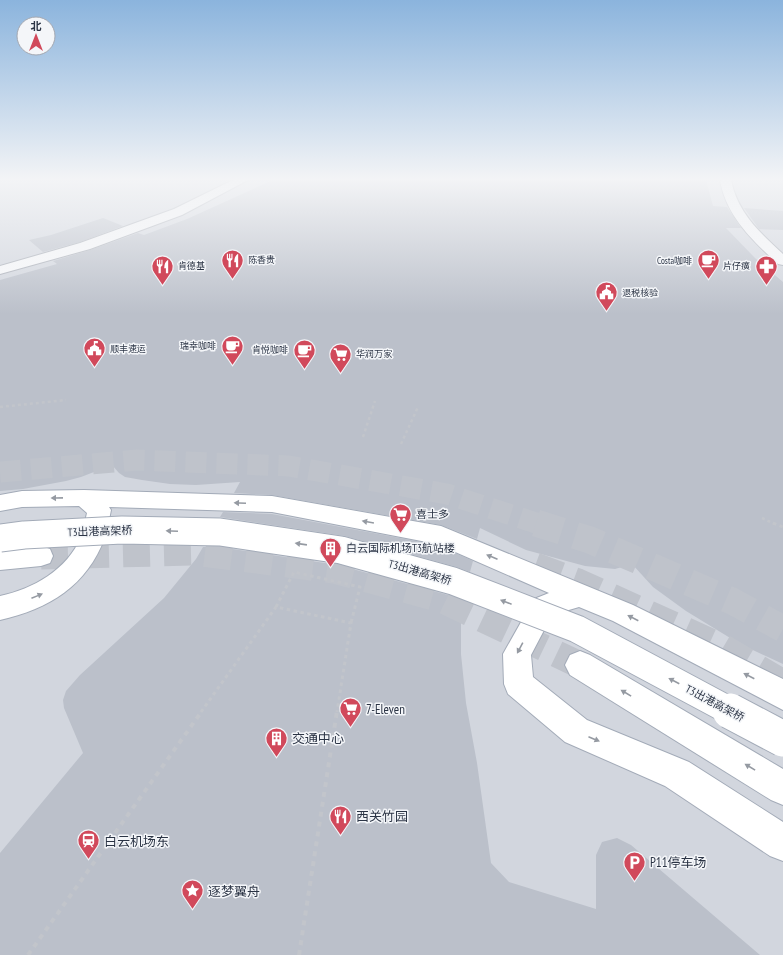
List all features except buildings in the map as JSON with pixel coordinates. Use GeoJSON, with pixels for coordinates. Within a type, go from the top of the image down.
{"type":"FeatureCollection","features":[{"type":"Feature","properties":{"kind":"main road"},"geometry":{"type":"LineString","coordinates":[[0,608],[12,606],[53,589],[76,568],[93,536],[99,510],[84,498]]}},
{"type":"Feature","properties":{"kind":"main road"},"geometry":{"type":"LineString","coordinates":[[0,503],[22,499],[84,498],[272,504],[441,535],[623,613],[783,695]]}},
{"type":"Feature","properties":{"kind":"main road","name":"T3出港高架桥"},"geometry":{"type":"LineString","coordinates":[[0,538],[24,534],[122,530],[220,532],[341,550],[453,581],[577,629],[783,739]]}},
{"type":"Feature","properties":{"kind":"main road"},"geometry":{"type":"LineString","coordinates":[[0,560],[41,556]]}},
{"type":"Feature","properties":{"kind":"main road"},"geometry":{"type":"LineString","coordinates":[[580,595],[542,607],[517,654],[519,684],[576,731],[677,774],[783,843]]}},
{"type":"Feature","properties":{"kind":"main road"},"geometry":{"type":"LineString","coordinates":[[580,665],[783,788]]}},
{"type":"Feature","properties":{"kind":"lane"},"geometry":{"type":"LineString","coordinates":[[0,270],[85,246],[144,225]]}},
{"type":"Feature","properties":{"kind":"lane"},"geometry":{"type":"LineString","coordinates":[[748,225],[755,235],[783,262]]}},
{"type":"Feature","properties":{"kind":"path"},"geometry":{"type":"LineString","coordinates":[[0,407],[66,400]]}},
{"type":"Feature","properties":{"kind":"path"},"geometry":{"type":"LineString","coordinates":[[363,437],[375,401]]}},
{"type":"Feature","properties":{"kind":"path"},"geometry":{"type":"LineString","coordinates":[[401,444],[418,407]]}},
{"type":"Feature","properties":{"kind":"path"},"geometry":{"type":"LineString","coordinates":[[762,518],[783,527]]}},
{"type":"Feature","properties":{"kind":"path"},"geometry":{"type":"LineString","coordinates":[[28,955],[276,606],[294,572],[360,587],[351,623],[299,955]]}},
{"type":"Feature","properties":{"kind":"path"},"geometry":{"type":"LineString","coordinates":[[276,606],[351,623]]}},
{"type":"Feature","properties":{"kind":"shaded area","name":"白云国际机场T3航站楼"},"geometry":{"type":"Polygon","coordinates":[[[0,225],[783,225],[783,955],[0,955],[0,225]]]}},
{"type":"Feature","properties":{"kind":"tunnel"},"geometry":{"type":"LineString","coordinates":[[0,472],[137,460],[289,466],[447,494],[539,524]]}},
{"type":"Feature","properties":{"kind":"tunnel"},"geometry":{"type":"LineString","coordinates":[[536,523],[590,540],[732,601],[783,629]]}},
{"type":"Feature","properties":{"kind":"tunnel"},"geometry":{"type":"LineString","coordinates":[[41,556],[194,552],[334,570],[441,599],[580,665]]}},
{"type":"Feature","properties":{"kind":"tunnel"},"geometry":{"type":"LineString","coordinates":[[535,566],[578,582],[722,647],[783,683]]}},
{"type":"Feature","properties":{"kind":"place","name":"陈香贵"},"geometry":{"type":"Point","coordinates":[233,280]}},
{"type":"Feature","properties":{"kind":"place","name":"Costa咖啡"},"geometry":{"type":"Point","coordinates":[708,280]}},
{"type":"Feature","properties":{"kind":"place","name":"肯德基"},"geometry":{"type":"Point","coordinates":[162,286]}},
{"type":"Feature","properties":{"kind":"place","name":"片仔癀"},"geometry":{"type":"Point","coordinates":[766,286]}},
{"type":"Feature","properties":{"kind":"place","name":"退税核验"},"geometry":{"type":"Point","coordinates":[606,312]}},
{"type":"Feature","properties":{"kind":"place","name":"瑞幸咖啡"},"geometry":{"type":"Point","coordinates":[232,366]}},
{"type":"Feature","properties":{"kind":"place","name":"顺丰速运"},"geometry":{"type":"Point","coordinates":[94,368]}},
{"type":"Feature","properties":{"kind":"place","name":"肯悦咖啡"},"geometry":{"type":"Point","coordinates":[304,370]}},
{"type":"Feature","properties":{"kind":"place","name":"华润万家"},"geometry":{"type":"Point","coordinates":[341,374]}},
{"type":"Feature","properties":{"kind":"place","name":"喜士多"},"geometry":{"type":"Point","coordinates":[401,534]}},
{"type":"Feature","properties":{"kind":"place","name":"白云国际机场T3航站楼"},"geometry":{"type":"Point","coordinates":[330,568]}},
{"type":"Feature","properties":{"kind":"place","name":"7-Eleven"},"geometry":{"type":"Point","coordinates":[351,728]}},
{"type":"Feature","properties":{"kind":"place","name":"交通中心"},"geometry":{"type":"Point","coordinates":[277,758]}},
{"type":"Feature","properties":{"kind":"place","name":"西关竹园"},"geometry":{"type":"Point","coordinates":[340,836]}},
{"type":"Feature","properties":{"kind":"place","name":"白云机场东"},"geometry":{"type":"Point","coordinates":[88,860]}},
{"type":"Feature","properties":{"kind":"place","name":"P11停车场"},"geometry":{"type":"Point","coordinates":[635,882]}},
{"type":"Feature","properties":{"kind":"place","name":"逐梦翼舟"},"geometry":{"type":"Point","coordinates":[193,910]}}]}
